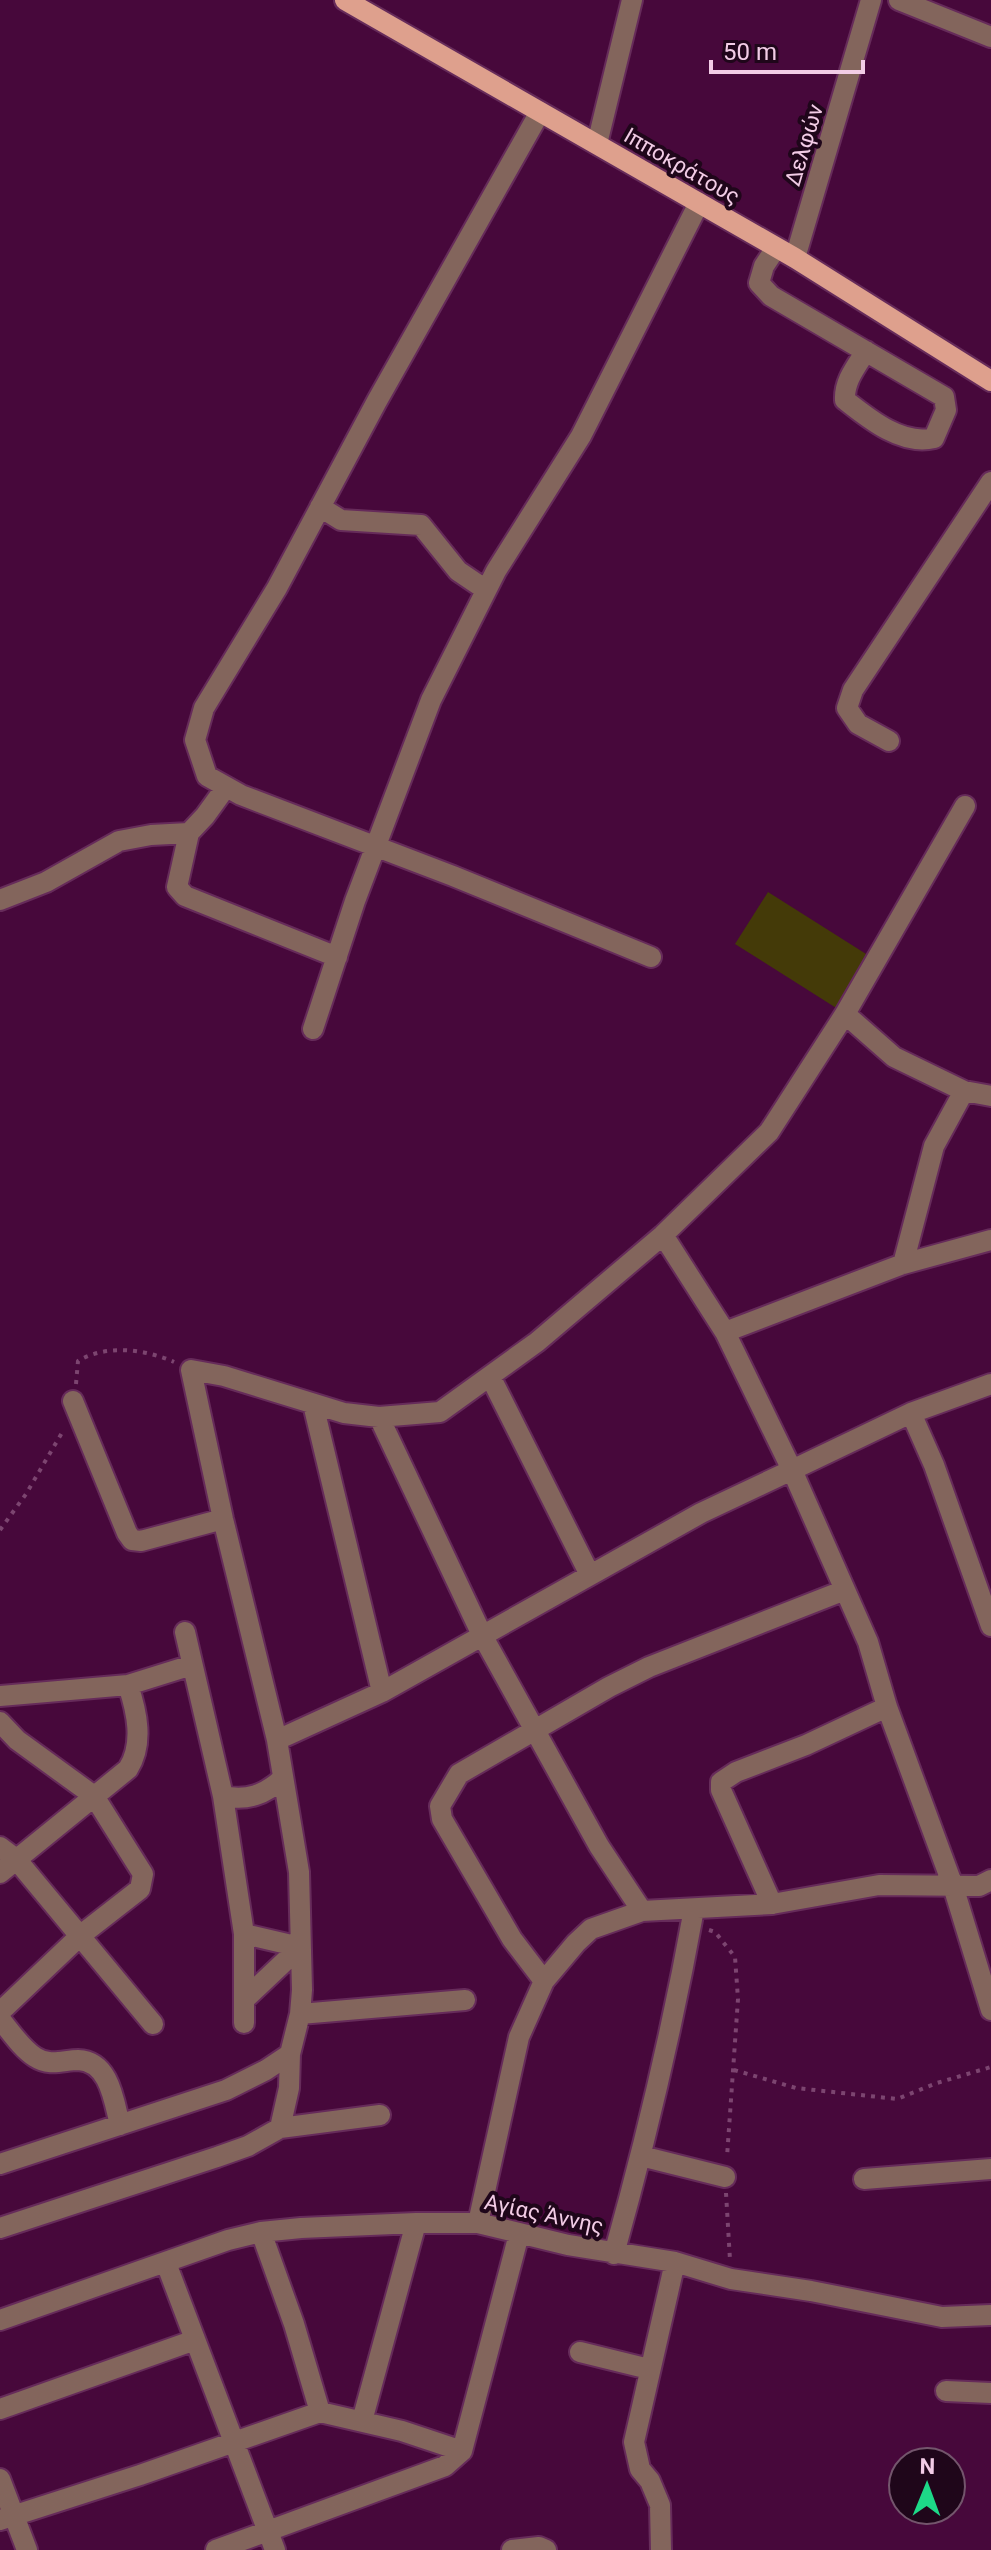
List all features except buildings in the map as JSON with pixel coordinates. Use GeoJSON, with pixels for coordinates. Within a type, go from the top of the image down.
{"type":"FeatureCollection","features":[{"type":"Feature","properties":{"kind":"main road","name":"Ιπποκράτους"},"geometry":{"type":"LineString","coordinates":[[345,0],[795,258],[991,381]]}},
{"type":"Feature","properties":{"kind":"street"},"geometry":{"type":"LineString","coordinates":[[597,144],[632,0]]}},
{"type":"Feature","properties":{"kind":"street","name":"Δελφών"},"geometry":{"type":"LineString","coordinates":[[795,258],[871,0]]}},
{"type":"Feature","properties":{"kind":"street"},"geometry":{"type":"LineString","coordinates":[[899,0],[991,37]]}},
{"type":"Feature","properties":{"kind":"street"},"geometry":{"type":"LineString","coordinates":[[540,112],[377,401],[277,588],[204,708],[195,740],[207,776],[241,795],[651,957]]}},
{"type":"Feature","properties":{"kind":"street"},"geometry":{"type":"LineString","coordinates":[[313,1029],[376,846],[431,700],[486,590],[581,436],[699,203]]}},
{"type":"Feature","properties":{"kind":"street"},"geometry":{"type":"LineString","coordinates":[[776,248],[764,266],[759,283],[771,296],[866,351],[944,397],[946,410],[934,438],[922,441],[902,436],[845,400],[850,376],[866,351]]}},
{"type":"Feature","properties":{"kind":"street"},"geometry":{"type":"LineString","coordinates":[[889,741],[858,724],[847,708],[853,690],[991,482]]}},
{"type":"Feature","properties":{"kind":"street"},"geometry":{"type":"LineString","coordinates":[[320,507],[341,520],[421,525],[458,571],[486,590]]}},
{"type":"Feature","properties":{"kind":"street"},"geometry":{"type":"LineString","coordinates":[[226,787],[189,833],[177,887],[185,896],[337,957]]}},
{"type":"Feature","properties":{"kind":"street"},"geometry":{"type":"LineString","coordinates":[[280,2128],[289,2088],[290,2054],[300,2014],[302,1990],[299,1872],[277,1740],[223,1519],[191,1370],[224,1376],[344,1413],[379,1417],[440,1412],[537,1342],[663,1235],[769,1132],[845,1014],[965,806]]}},
{"type":"Feature","properties":{"kind":"street"},"geometry":{"type":"LineString","coordinates":[[0,900],[46,882],[119,841],[189,833]]}},
{"type":"Feature","properties":{"kind":"street"},"geometry":{"type":"LineString","coordinates":[[845,1014],[894,1057],[964,1091],[991,1096]]}},
{"type":"Feature","properties":{"kind":"street"},"geometry":{"type":"LineString","coordinates":[[903,1264],[934,1146],[964,1091]]}},
{"type":"Feature","properties":{"kind":"street"},"geometry":{"type":"LineString","coordinates":[[663,1235],[725,1332],[792,1470],[868,1642],[887,1707],[953,1886],[991,2010]]}},
{"type":"Feature","properties":{"kind":"street"},"geometry":{"type":"LineString","coordinates":[[725,1332],[903,1264],[991,1240]]}},
{"type":"Feature","properties":{"kind":"street"},"geometry":{"type":"LineString","coordinates":[[490,1376],[590,1575]]}},
{"type":"Feature","properties":{"kind":"street"},"geometry":{"type":"LineString","coordinates":[[277,1740],[382,1692],[701,1513],[911,1413],[991,1384]]}},
{"type":"Feature","properties":{"kind":"street"},"geometry":{"type":"LineString","coordinates":[[73,1401],[132,1540],[141,1541],[223,1519]]}},
{"type":"Feature","properties":{"kind":"street"},"geometry":{"type":"LineString","coordinates":[[313,1404],[382,1692]]}},
{"type":"Feature","properties":{"kind":"street"},"geometry":{"type":"LineString","coordinates":[[911,1413],[934,1465],[991,1626]]}},
{"type":"Feature","properties":{"kind":"street"},"geometry":{"type":"LineString","coordinates":[[379,1417],[482,1635],[599,1846],[642,1911]]}},
{"type":"Feature","properties":{"kind":"street"},"geometry":{"type":"LineString","coordinates":[[544,1981],[493,1909],[442,1819],[440,1806],[459,1774],[649,1667],[845,1590]]}},
{"type":"Feature","properties":{"kind":"street"},"geometry":{"type":"LineString","coordinates":[[185,1632],[223,1796],[244,1934],[244,2023]]}},
{"type":"Feature","properties":{"kind":"street"},"geometry":{"type":"LineString","coordinates":[[0,1696],[128,1685],[192,1665]]}},
{"type":"Feature","properties":{"kind":"street"},"geometry":{"type":"LineString","coordinates":[[0,1873],[8,1853],[123,1775],[134,1759],[138,1738],[128,1685]]}},
{"type":"Feature","properties":{"kind":"street"},"geometry":{"type":"LineString","coordinates":[[772,1904],[721,1790],[721,1782],[736,1772],[806,1745],[887,1707]]}},
{"type":"Feature","properties":{"kind":"street"},"geometry":{"type":"LineString","coordinates":[[0,1722],[17,1740],[94,1796],[143,1874],[140,1889],[81,1935],[0,2012]]}},
{"type":"Feature","properties":{"kind":"street"},"geometry":{"type":"LineString","coordinates":[[223,1796],[237,1799],[256,1796],[270,1791],[283,1778]]}},
{"type":"Feature","properties":{"kind":"street"},"geometry":{"type":"LineString","coordinates":[[8,1853],[81,1935],[153,2024]]}},
{"type":"Feature","properties":{"kind":"street"},"geometry":{"type":"LineString","coordinates":[[478,2223],[519,2037],[544,1981],[591,1929],[642,1911],[692,1916],[879,1885],[979,1886],[991,1880]]}},
{"type":"Feature","properties":{"kind":"street"},"geometry":{"type":"LineString","coordinates":[[614,2254],[641,2156],[692,1916]]}},
{"type":"Feature","properties":{"kind":"street"},"geometry":{"type":"LineString","coordinates":[[244,1934],[300,1947]]}},
{"type":"Feature","properties":{"kind":"street"},"geometry":{"type":"LineString","coordinates":[[246,1998],[300,1947]]}},
{"type":"Feature","properties":{"kind":"street"},"geometry":{"type":"LineString","coordinates":[[300,2014],[465,2000]]}},
{"type":"Feature","properties":{"kind":"street"},"geometry":{"type":"LineString","coordinates":[[0,2019],[35,2058],[60,2064],[78,2060],[95,2065],[109,2083],[120,2125]]}},
{"type":"Feature","properties":{"kind":"street"},"geometry":{"type":"LineString","coordinates":[[0,2164],[226,2090],[290,2054]]}},
{"type":"Feature","properties":{"kind":"street"},"geometry":{"type":"LineString","coordinates":[[0,2228],[248,2146],[280,2128],[380,2115]]}},
{"type":"Feature","properties":{"kind":"street"},"geometry":{"type":"LineString","coordinates":[[641,2156],[725,2177]]}},
{"type":"Feature","properties":{"kind":"street"},"geometry":{"type":"LineString","coordinates":[[864,2179],[991,2169]]}},
{"type":"Feature","properties":{"kind":"street"},"geometry":{"type":"LineString","coordinates":[[362,2421],[416,2223]]}},
{"type":"Feature","properties":{"kind":"street","name":"Αγίας Άννης"},"geometry":{"type":"LineString","coordinates":[[0,2320],[228,2240],[261,2232],[416,2223],[478,2223],[614,2254],[675,2262],[731,2279],[942,2317],[991,2315]]}},
{"type":"Feature","properties":{"kind":"street"},"geometry":{"type":"LineString","coordinates":[[261,2232],[294,2324],[320,2412]]}},
{"type":"Feature","properties":{"kind":"street"},"geometry":{"type":"LineString","coordinates":[[216,2550],[445,2466],[462,2451],[519,2234]]}},
{"type":"Feature","properties":{"kind":"street"},"geometry":{"type":"LineString","coordinates":[[661,2550],[660,2505],[650,2481],[640,2469],[634,2442],[675,2262]]}},
{"type":"Feature","properties":{"kind":"street"},"geometry":{"type":"LineString","coordinates":[[166,2263],[275,2550]]}},
{"type":"Feature","properties":{"kind":"street"},"geometry":{"type":"LineString","coordinates":[[0,2409],[195,2340]]}},
{"type":"Feature","properties":{"kind":"street"},"geometry":{"type":"LineString","coordinates":[[580,2352],[649,2369]]}},
{"type":"Feature","properties":{"kind":"street"},"geometry":{"type":"LineString","coordinates":[[946,2391],[991,2393]]}},
{"type":"Feature","properties":{"kind":"street"},"geometry":{"type":"LineString","coordinates":[[7,2517],[140,2475],[320,2412],[362,2421],[462,2451]]}},
{"type":"Feature","properties":{"kind":"street"},"geometry":{"type":"LineString","coordinates":[[0,2479],[7,2517],[27,2550]]}},
{"type":"Feature","properties":{"kind":"street"},"geometry":{"type":"LineString","coordinates":[[512,2550],[539,2547],[546,2550]]}},
{"type":"Feature","properties":{"kind":"path"},"geometry":{"type":"LineString","coordinates":[[692,1916],[715,1932],[735,1957],[738,1999],[725,2177],[731,2279]]}},
{"type":"Feature","properties":{"kind":"path"},"geometry":{"type":"LineString","coordinates":[[734,2070],[796,2088],[897,2099],[991,2067]]}},
{"type":"Feature","properties":{"kind":"shaded area"},"geometry":{"type":"Polygon","coordinates":[[[768,892],[874,959],[841,1011],[735,944],[768,892]]]}}]}
